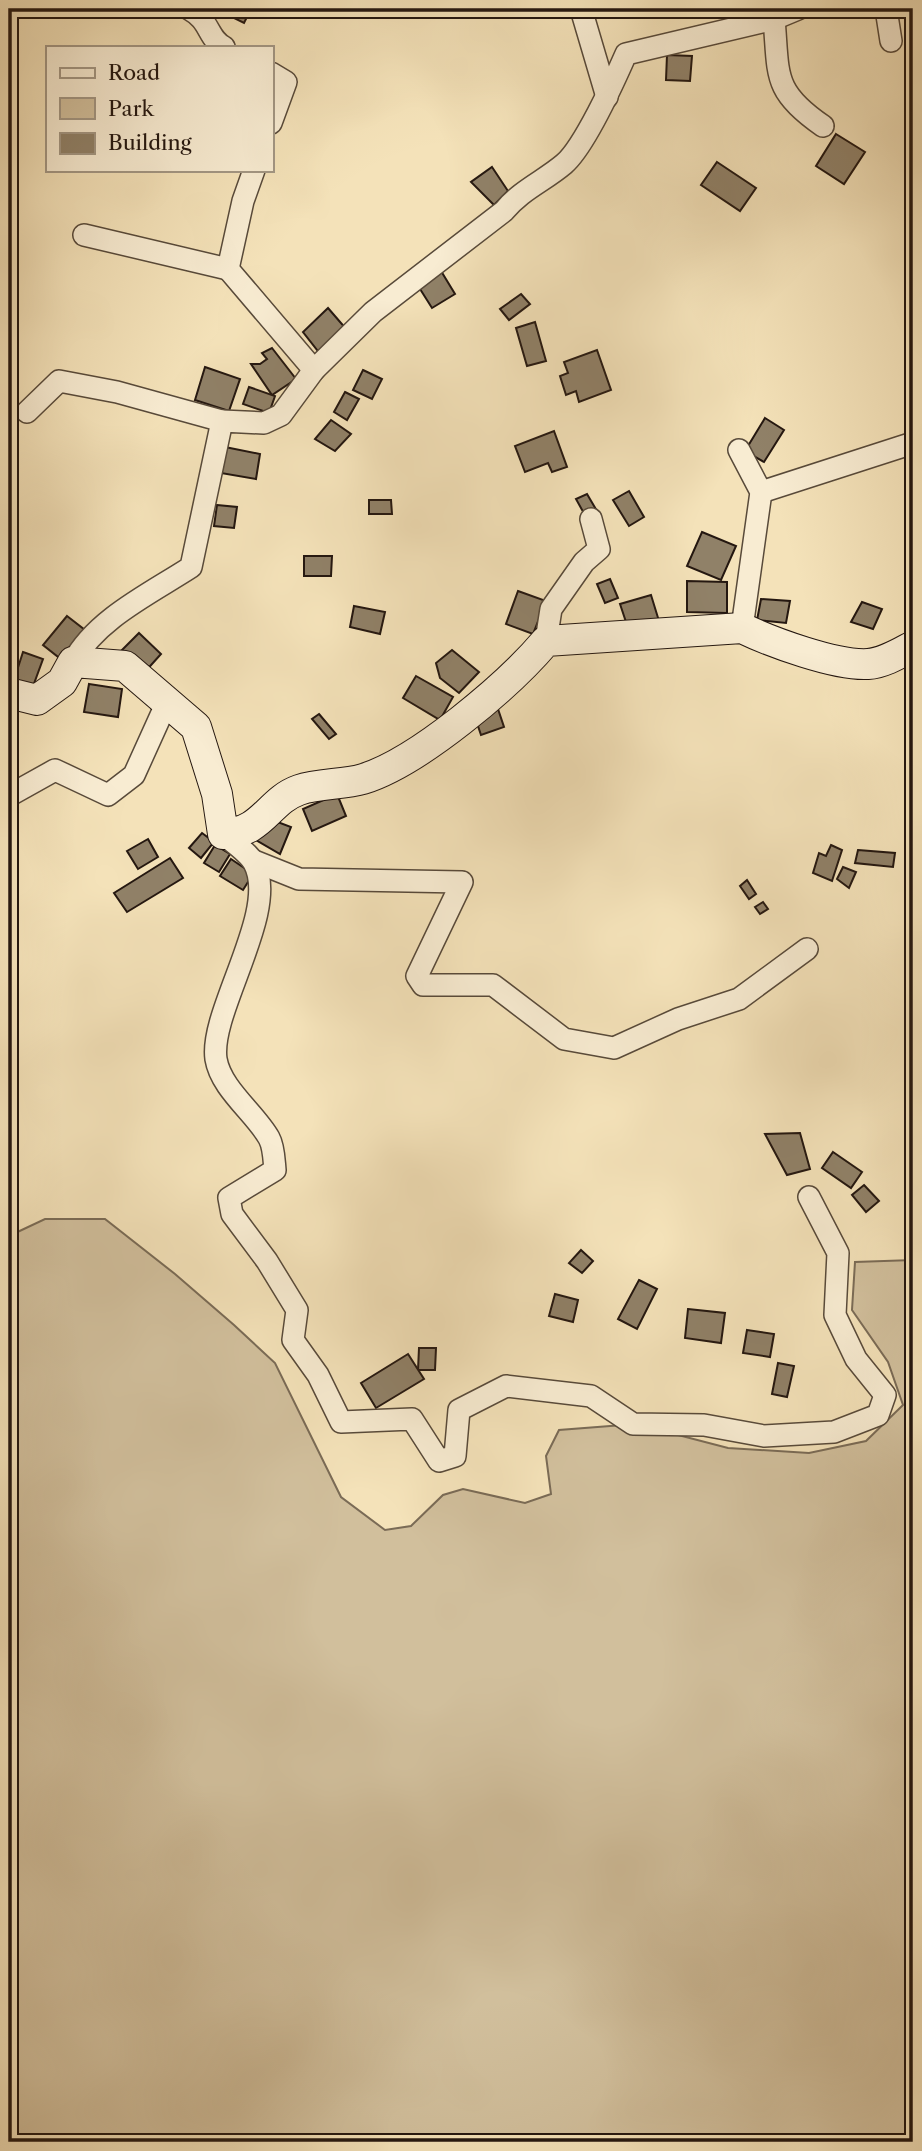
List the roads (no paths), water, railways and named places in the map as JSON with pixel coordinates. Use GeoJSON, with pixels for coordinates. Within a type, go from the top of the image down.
{"type":"FeatureCollection","features":[{"type":"Feature","properties":{"kind":"street"},"geometry":{"type":"LineString","coordinates":[[189,9],[203,17],[216,43],[222,46]]}},
{"type":"Feature","properties":{"kind":"street"},"geometry":{"type":"LineString","coordinates":[[581,9],[607,97]]}},
{"type":"Feature","properties":{"kind":"street"},"geometry":{"type":"LineString","coordinates":[[27,412],[59,381],[117,392],[222,421],[264,424],[281,415],[314,370],[373,312],[505,211],[516,196],[567,162],[607,97],[626,54],[774,19],[798,9]]}},
{"type":"Feature","properties":{"kind":"street"},"geometry":{"type":"LineString","coordinates":[[886,9],[891,41]]}},
{"type":"Feature","properties":{"kind":"street"},"geometry":{"type":"LineString","coordinates":[[774,19],[778,80],[800,111],[822,126]]}},
{"type":"Feature","properties":{"kind":"street"},"geometry":{"type":"LineString","coordinates":[[273,75],[286,82],[273,118]]}},
{"type":"Feature","properties":{"kind":"street"},"geometry":{"type":"LineString","coordinates":[[228,269],[243,201],[253,172]]}},
{"type":"Feature","properties":{"kind":"street"},"geometry":{"type":"LineString","coordinates":[[84,235],[228,269],[314,370]]}},
{"type":"Feature","properties":{"kind":"street"},"geometry":{"type":"LineString","coordinates":[[9,693],[37,701],[62,682],[80,648],[125,610],[191,568],[222,421]]}},
{"type":"Feature","properties":{"kind":"street"},"geometry":{"type":"LineString","coordinates":[[761,492],[913,443]]}},
{"type":"Feature","properties":{"kind":"street"},"geometry":{"type":"LineString","coordinates":[[739,450],[761,492],[742,628]]}},
{"type":"Feature","properties":{"kind":"street"},"geometry":{"type":"LineString","coordinates":[[223,834],[242,834],[298,790],[362,779],[408,760],[524,667],[546,641],[551,610],[583,562],[599,549],[591,519]]}},
{"type":"Feature","properties":{"kind":"street"},"geometry":{"type":"LineString","coordinates":[[546,641],[742,628],[769,641],[851,663],[869,664],[913,646]]}},
{"type":"Feature","properties":{"kind":"street"},"geometry":{"type":"LineString","coordinates":[[73,662],[125,666],[196,727],[217,794],[223,834],[254,861],[299,879],[462,882],[417,976],[423,985],[493,985],[564,1039],[614,1048],[678,1018],[739,999],[807,949]]}},
{"type":"Feature","properties":{"kind":"street"},"geometry":{"type":"LineString","coordinates":[[9,793],[12,794],[55,769],[108,795],[134,775],[167,702]]}},
{"type":"Feature","properties":{"kind":"street"},"geometry":{"type":"LineString","coordinates":[[254,861],[261,884],[243,966],[219,1030],[216,1059],[237,1099],[270,1140],[275,1170],[229,1198],[232,1214],[267,1261],[297,1310],[293,1340],[318,1375],[341,1422],[412,1419],[439,1461],[455,1456],[459,1410],[506,1386],[591,1396],[633,1424],[704,1425],[764,1436],[835,1432],[878,1415],[885,1395],[856,1359],[835,1315],[838,1253],[808,1197]]}}]}
